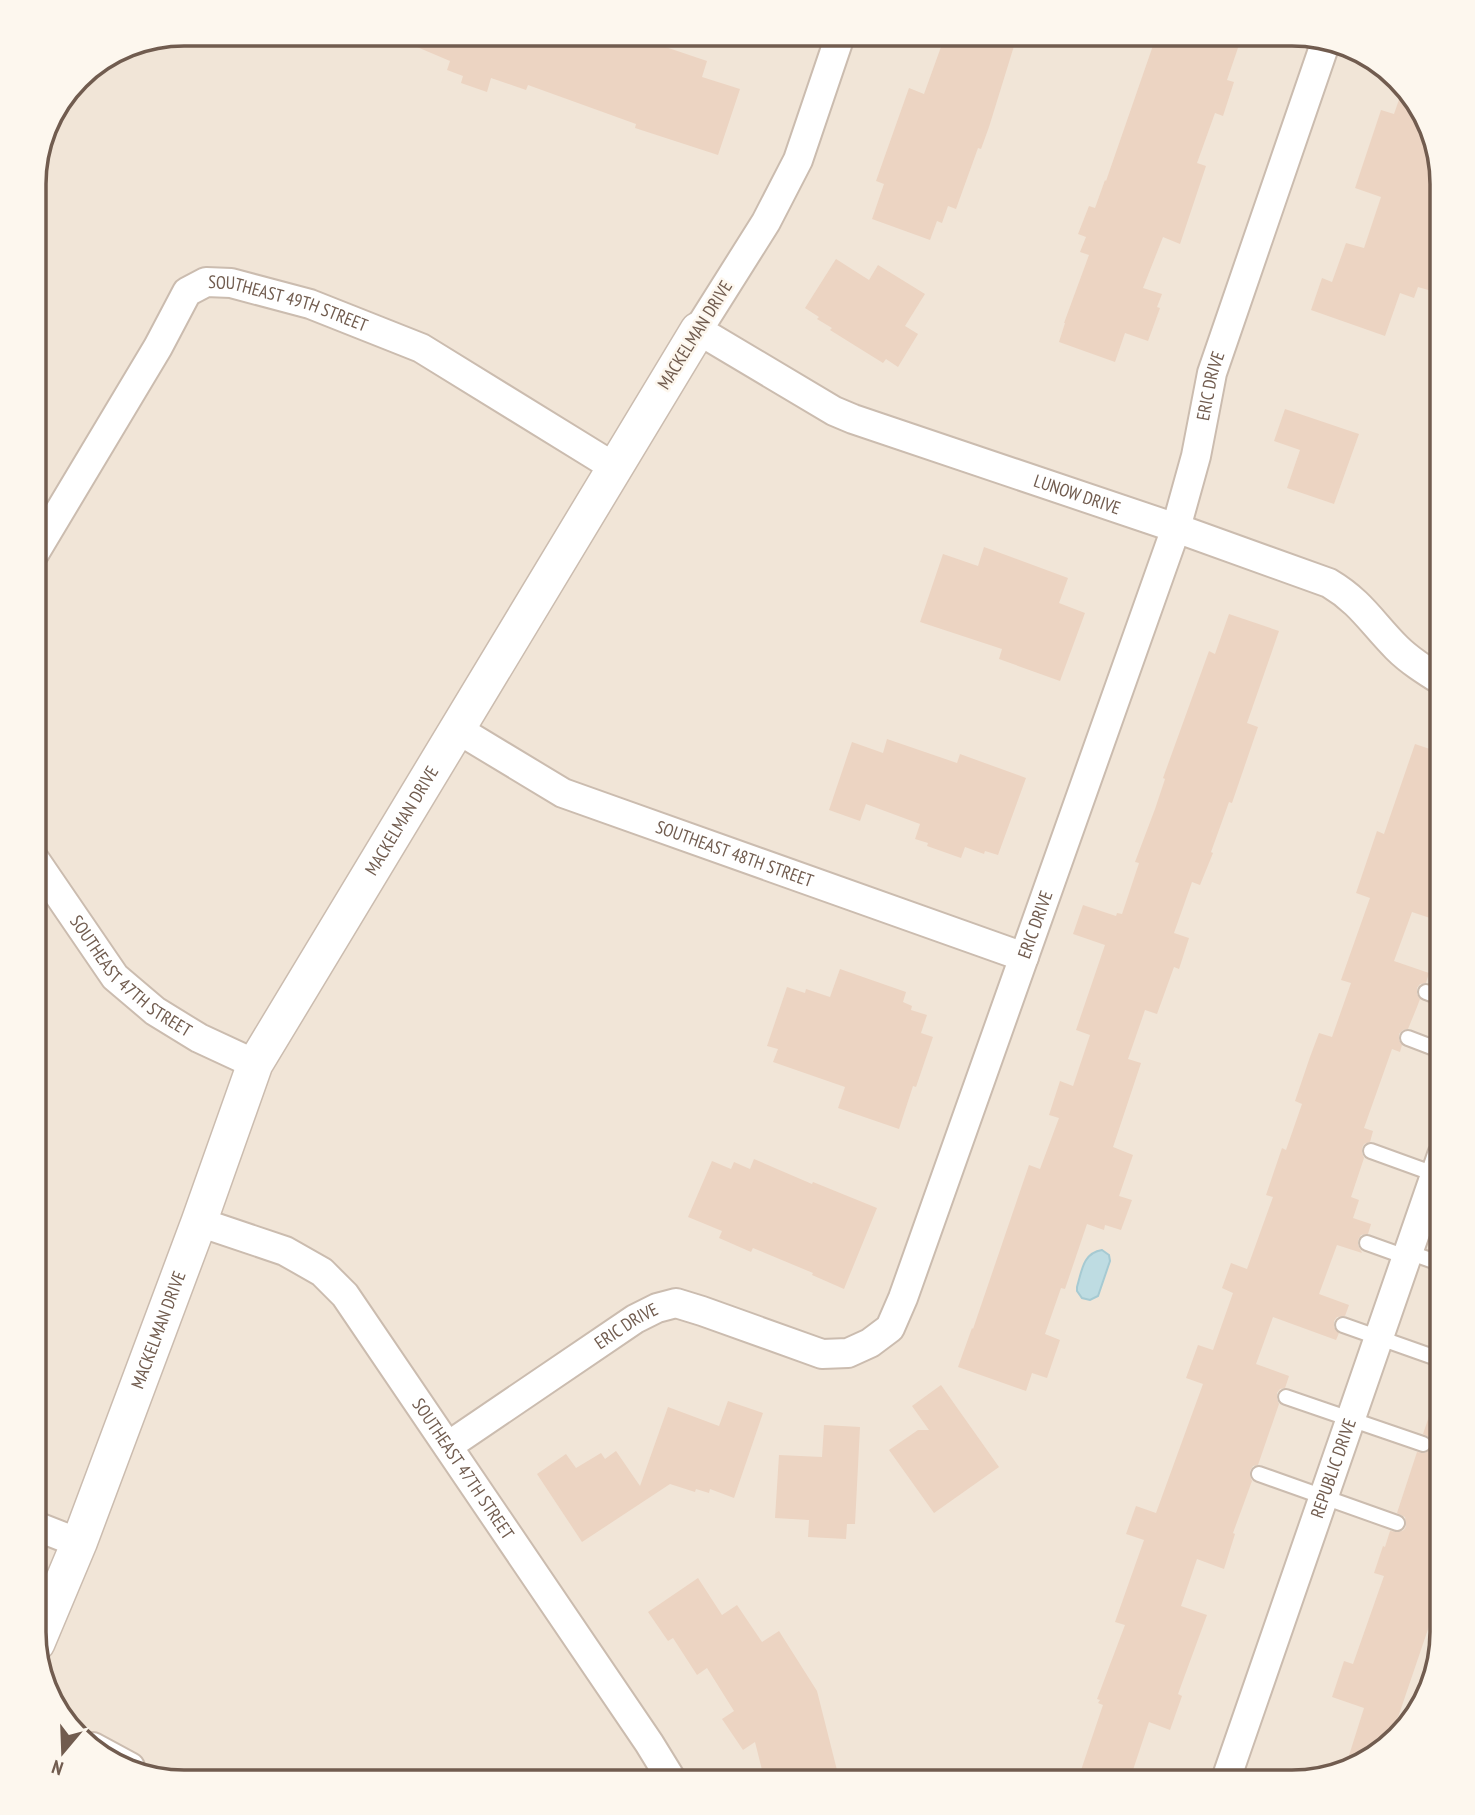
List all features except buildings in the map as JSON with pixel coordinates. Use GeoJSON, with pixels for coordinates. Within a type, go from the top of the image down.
{"type":"FeatureCollection","features":[{"type":"Feature","properties":{"kind":"street","name":"MACKELMAN DRIVE"},"geometry":{"type":"LineString","coordinates":[[46,1622],[79,1543],[255,1064],[614,467],[766,222],[798,160],[837,46]]}},
{"type":"Feature","properties":{"kind":"street","name":"ERIC DRIVE"},"geometry":{"type":"LineString","coordinates":[[448,1446],[635,1319],[657,1308],[676,1303],[822,1354],[848,1353],[870,1343],[890,1328],[903,1298],[1176,528],[1196,456],[1212,373],[1323,49]]}},
{"type":"Feature","properties":{"kind":"street","name":"SOUTHEAST 49TH STREET"},"geometry":{"type":"LineString","coordinates":[[46,535],[158,347],[187,292],[206,282],[231,283],[310,304],[421,348],[614,467]]}},
{"type":"Feature","properties":{"kind":"street","name":"LUNOW DRIVE"},"geometry":{"type":"LineString","coordinates":[[698,330],[843,415],[1329,583],[1358,603],[1398,649],[1430,674]]}},
{"type":"Feature","properties":{"kind":"street","name":"SOUTHEAST 48TH STREET"},"geometry":{"type":"LineString","coordinates":[[457,729],[563,793],[1024,957]]}},
{"type":"Feature","properties":{"kind":"street","name":"SOUTHEAST 47TH STREET"},"geometry":{"type":"LineString","coordinates":[[46,876],[115,977],[155,1011],[198,1038],[255,1064]]}},
{"type":"Feature","properties":{"kind":"street","name":"REPUBLIC DRIVE"},"geometry":{"type":"LineString","coordinates":[[1228,1770],[1430,1195]]}},
{"type":"Feature","properties":{"kind":"street","name":"SOUTHEAST 47TH STREET"},"geometry":{"type":"LineString","coordinates":[[199,1222],[285,1251],[322,1272],[345,1294],[666,1770]]}},
{"type":"Feature","properties":{"kind":"street"},"geometry":{"type":"LineString","coordinates":[[46,1530],[79,1543]]}},
{"type":"Feature","properties":{"kind":"lane"},"geometry":{"type":"LineString","coordinates":[[1426,992],[1430,994]]}},
{"type":"Feature","properties":{"kind":"lane"},"geometry":{"type":"LineString","coordinates":[[1408,1038],[1430,1046]]}},
{"type":"Feature","properties":{"kind":"lane"},"geometry":{"type":"LineString","coordinates":[[1371,1152],[1430,1167]]}},
{"type":"Feature","properties":{"kind":"lane"},"geometry":{"type":"LineString","coordinates":[[1367,1243],[1430,1261]]}},
{"type":"Feature","properties":{"kind":"lane"},"geometry":{"type":"LineString","coordinates":[[1343,1325],[1430,1356]]}},
{"type":"Feature","properties":{"kind":"lane"},"geometry":{"type":"LineString","coordinates":[[1286,1397],[1423,1444]]}},
{"type":"Feature","properties":{"kind":"lane"},"geometry":{"type":"LineString","coordinates":[[1259,1474],[1397,1523]]}},
{"type":"Feature","properties":{"kind":"shaded area"},"geometry":{"type":"Polygon","coordinates":[[[1300,46],[1327,50],[1360,64],[1389,86],[1406,107],[1425,148],[1430,184],[1430,1631],[1425,1667],[1415,1692],[1395,1722],[1368,1746],[1327,1765],[1291,1770],[184,1770],[148,1765],[115,1751],[98,1739],[98,1717],[76,1717],[69,1708],[50,1667],[46,1631],[46,175],[56,131],[80,93],[115,64],[157,48],[1300,46]]]}},
{"type":"Feature","properties":{"kind":"water"},"geometry":{"type":"Polygon","coordinates":[[[1102,1250],[1109,1255],[1110,1261],[1098,1296],[1090,1300],[1082,1298],[1077,1287],[1084,1263],[1091,1255],[1102,1250]]]}}]}
